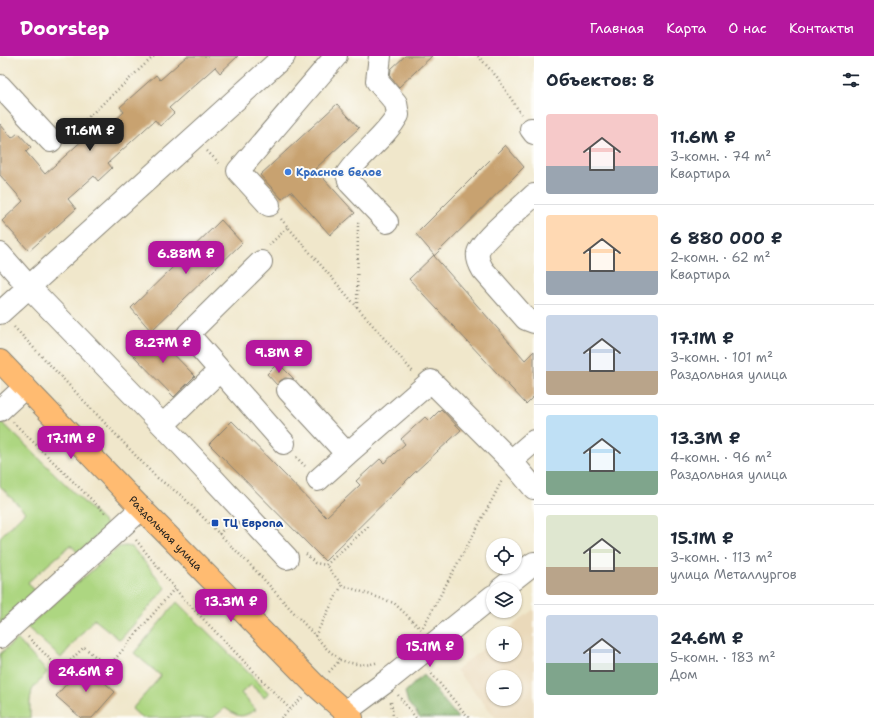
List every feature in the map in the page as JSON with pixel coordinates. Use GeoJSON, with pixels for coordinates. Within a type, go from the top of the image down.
{"type":"FeatureCollection","features":[{"type":"Feature","properties":{"kind":"main road","name":"Раздольная улица"},"geometry":{"type":"LineString","coordinates":[[0,361],[345,716]]}},
{"type":"Feature","properties":{"kind":"street"},"geometry":{"type":"LineString","coordinates":[[0,313],[284,56]]}},
{"type":"Feature","properties":{"kind":"street"},"geometry":{"type":"LineString","coordinates":[[269,205],[238,171],[336,56]]}},
{"type":"Feature","properties":{"kind":"street"},"geometry":{"type":"LineString","coordinates":[[380,56],[377,81],[396,103],[398,115],[392,126],[354,164],[347,174],[350,183],[380,215]]}},
{"type":"Feature","properties":{"kind":"street"},"geometry":{"type":"LineString","coordinates":[[0,86],[51,140]]}},
{"type":"Feature","properties":{"kind":"street"},"geometry":{"type":"LineString","coordinates":[[534,195],[485,241],[478,251],[479,261],[483,270],[526,319],[534,322]]}},
{"type":"Feature","properties":{"kind":"street"},"geometry":{"type":"LineString","coordinates":[[0,254],[29,287],[163,425],[287,558]]}},
{"type":"Feature","properties":{"kind":"street"},"geometry":{"type":"LineString","coordinates":[[261,262],[188,334],[284,443]]}},
{"type":"Feature","properties":{"kind":"street"},"geometry":{"type":"LineString","coordinates":[[163,425],[220,371]]}},
{"type":"Feature","properties":{"kind":"street"},"geometry":{"type":"LineString","coordinates":[[318,480],[431,380],[511,462],[534,488]]}},
{"type":"Feature","properties":{"kind":"street"},"geometry":{"type":"LineString","coordinates":[[0,410],[25,387]]}},
{"type":"Feature","properties":{"kind":"street"},"geometry":{"type":"LineString","coordinates":[[288,390],[347,454]]}},
{"type":"Feature","properties":{"kind":"street"},"geometry":{"type":"LineString","coordinates":[[511,462],[534,441]]}},
{"type":"Feature","properties":{"kind":"street"},"geometry":{"type":"LineString","coordinates":[[7,630],[142,508]]}},
{"type":"Feature","properties":{"kind":"street"},"geometry":{"type":"LineString","coordinates":[[510,582],[534,563]]}},
{"type":"Feature","properties":{"kind":"street"},"geometry":{"type":"LineString","coordinates":[[345,716],[486,602]]}},
{"type":"Feature","properties":{"kind":"path"},"geometry":{"type":"LineString","coordinates":[[51,140],[63,141],[154,56]]}},
{"type":"Feature","properties":{"kind":"path"},"geometry":{"type":"LineString","coordinates":[[478,56],[497,77],[532,131]]}},
{"type":"Feature","properties":{"kind":"path"},"geometry":{"type":"LineString","coordinates":[[194,138],[221,165],[238,171]]}},
{"type":"Feature","properties":{"kind":"path"},"geometry":{"type":"LineString","coordinates":[[269,205],[425,386]]}},
{"type":"Feature","properties":{"kind":"path"},"geometry":{"type":"LineString","coordinates":[[357,308],[358,223],[380,215]]}},
{"type":"Feature","properties":{"kind":"path"},"geometry":{"type":"LineString","coordinates":[[261,262],[263,251],[288,227]]}},
{"type":"Feature","properties":{"kind":"path"},"geometry":{"type":"LineString","coordinates":[[0,313],[156,477],[182,496],[257,572],[327,650],[340,660],[356,665],[374,664],[380,662]]}},
{"type":"Feature","properties":{"kind":"path"},"geometry":{"type":"LineString","coordinates":[[0,410],[104,513],[140,544],[181,596],[290,709]]}},
{"type":"Feature","properties":{"kind":"path"},"geometry":{"type":"LineString","coordinates":[[284,443],[318,480]]}},
{"type":"Feature","properties":{"kind":"path"},"geometry":{"type":"LineString","coordinates":[[420,633],[511,462]]}},
{"type":"Feature","properties":{"kind":"path"},"geometry":{"type":"LineString","coordinates":[[326,565],[370,525]]}},
{"type":"Feature","properties":{"kind":"path"},"geometry":{"type":"LineString","coordinates":[[287,558],[297,546],[315,563],[326,565],[342,585],[394,603],[422,629]]}},
{"type":"Feature","properties":{"kind":"path"},"geometry":{"type":"LineString","coordinates":[[315,636],[342,585]]}},
{"type":"Feature","properties":{"kind":"path"},"geometry":{"type":"LineString","coordinates":[[99,678],[175,588]]}},
{"type":"Feature","properties":{"kind":"path"},"geometry":{"type":"LineString","coordinates":[[7,630],[61,670],[84,647],[108,667]]}},
{"type":"Feature","properties":{"kind":"path"},"geometry":{"type":"LineString","coordinates":[[281,718],[340,660]]}},
{"type":"Feature","properties":{"kind":"path"},"geometry":{"type":"LineString","coordinates":[[426,668],[469,718]]}},
{"type":"Feature","properties":{"kind":"shaded area"},"geometry":{"type":"Polygon","coordinates":[[[534,609],[534,718],[496,718],[486,706],[456,670],[486,646],[486,662],[522,662],[522,626],[512,626],[534,609]]]}},
{"type":"Feature","properties":{"kind":"green space"},"geometry":{"type":"Polygon","coordinates":[[[2,422],[108,526],[78,553],[71,545],[28,582],[36,593],[0,624],[0,537],[25,512],[0,486],[0,423],[2,422]]]}},
{"type":"Feature","properties":{"kind":"green space"},"geometry":{"type":"Polygon","coordinates":[[[119,547],[132,547],[166,588],[120,640],[94,619],[61,658],[27,627],[119,547]]]}},
{"type":"Feature","properties":{"kind":"green space"},"geometry":{"type":"Polygon","coordinates":[[[177,602],[269,693],[264,697],[251,685],[241,693],[256,710],[243,716],[234,714],[225,708],[213,718],[142,718],[132,709],[161,676],[134,653],[177,602]]]}},
{"type":"Feature","properties":{"kind":"green space"},"geometry":{"type":"Polygon","coordinates":[[[17,639],[47,672],[32,690],[30,701],[30,718],[0,718],[0,654],[17,639]]]}},
{"type":"Feature","properties":{"kind":"green space"},"geometry":{"type":"Polygon","coordinates":[[[423,675],[458,718],[420,718],[408,703],[405,692],[423,675]]]}},
{"type":"Feature","properties":{"kind":"building"},"geometry":{"type":"Polygon","coordinates":[[[187,56],[238,56],[220,73],[215,67],[169,108],[174,113],[160,126],[155,120],[108,163],[112,168],[98,181],[94,176],[68,199],[76,209],[29,251],[2,221],[23,201],[0,175],[0,124],[12,138],[18,133],[31,147],[26,152],[45,174],[96,128],[101,133],[124,112],[120,107],[156,75],[160,80],[187,56]]]}},
{"type":"Feature","properties":{"kind":"building"},"geometry":{"type":"Polygon","coordinates":[[[405,56],[432,56],[399,87],[390,77],[391,69],[405,56]]]}},
{"type":"Feature","properties":{"kind":"building"},"geometry":{"type":"Polygon","coordinates":[[[337,104],[359,128],[315,169],[355,213],[330,235],[291,191],[282,199],[260,175],[337,104]]]}},
{"type":"Feature","properties":{"kind":"building"},"geometry":{"type":"Polygon","coordinates":[[[505,145],[524,167],[434,256],[525,360],[534,351],[534,396],[526,404],[409,279],[434,255],[416,234],[505,145]]]}},
{"type":"Feature","properties":{"kind":"building"},"geometry":{"type":"Polygon","coordinates":[[[221,220],[242,243],[151,331],[131,308],[221,220]]]}},
{"type":"Feature","properties":{"kind":"building"},"geometry":{"type":"Polygon","coordinates":[[[151,331],[195,376],[174,397],[131,353],[151,331]]]}},
{"type":"Feature","properties":{"kind":"building"},"geometry":{"type":"Polygon","coordinates":[[[278,363],[294,379],[285,378],[277,385],[267,374],[278,363]]]}},
{"type":"Feature","properties":{"kind":"building"},"geometry":{"type":"Polygon","coordinates":[[[441,409],[461,430],[413,474],[325,561],[209,444],[232,421],[326,517],[360,485],[356,481],[380,459],[384,463],[405,444],[401,439],[425,417],[429,421],[441,409]]]}},
{"type":"Feature","properties":{"kind":"building"},"geometry":{"type":"Polygon","coordinates":[[[84,664],[115,692],[92,718],[81,718],[56,696],[84,664]]]}},
{"type":"Feature","properties":{"kind":"place","name":"Красное белое"},"geometry":{"type":"Point","coordinates":[288,172]}},
{"type":"Feature","properties":{"kind":"place","name":"ТЦ Европа"},"geometry":{"type":"Point","coordinates":[215,523]}}]}
